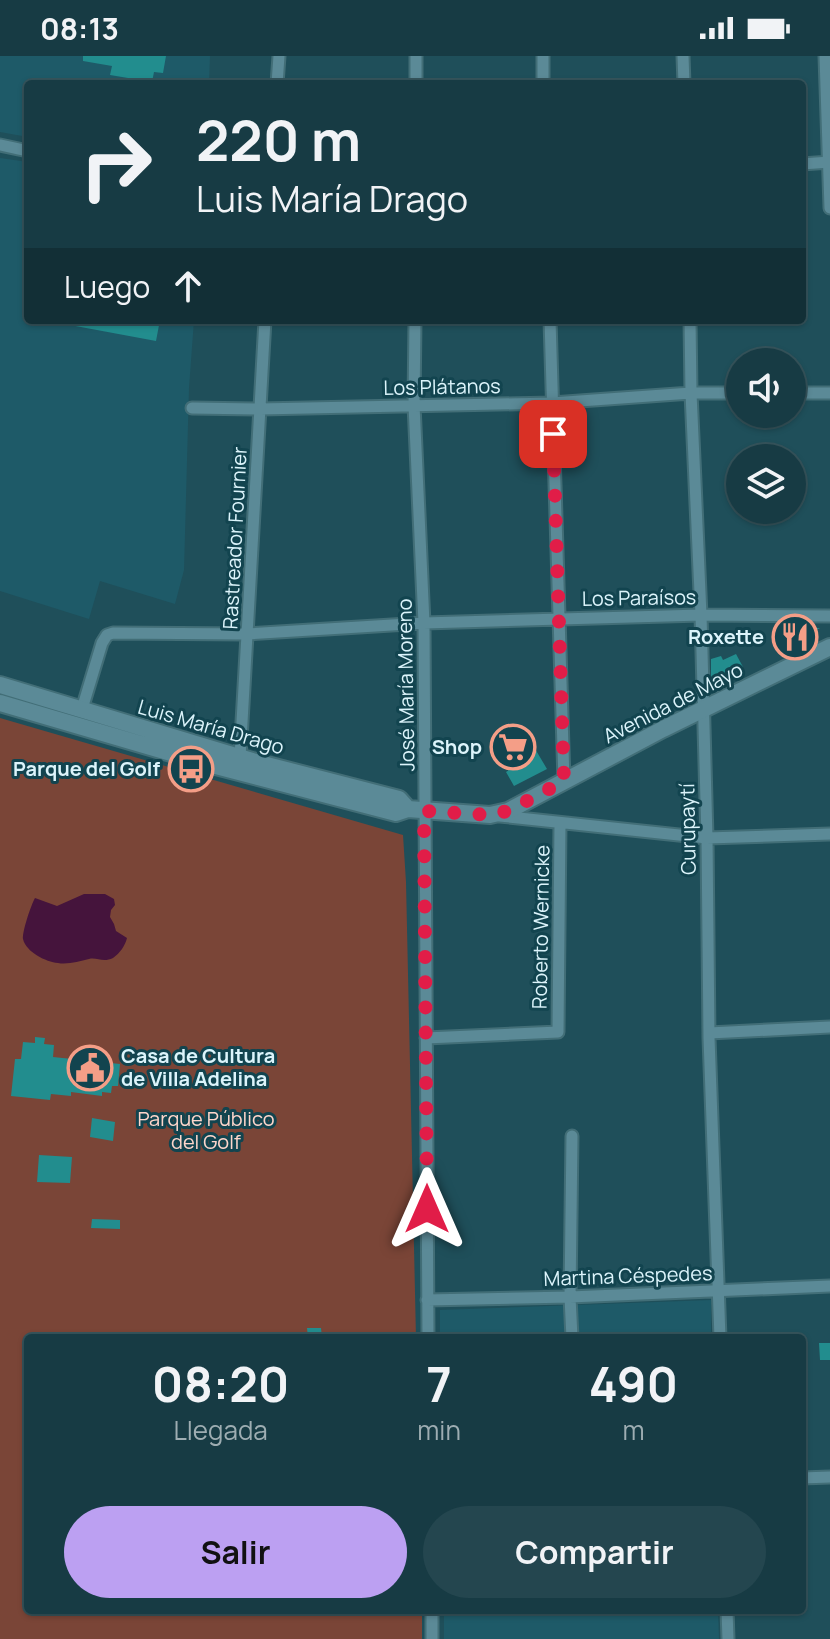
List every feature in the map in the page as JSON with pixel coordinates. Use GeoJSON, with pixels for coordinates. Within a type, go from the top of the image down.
{"type":"FeatureCollection","features":[{"type":"Feature","properties":{"kind":"main road","name":"Avenida de Mayo"},"geometry":{"type":"LineString","coordinates":[[490,815],[508,811],[830,647]]}},
{"type":"Feature","properties":{"kind":"main road","name":"Luis María Drago"},"geometry":{"type":"LineString","coordinates":[[0,685],[240,757],[399,799],[416,810]]}},
{"type":"Feature","properties":{"kind":"main road","name":"Luis María Drago"},"geometry":{"type":"LineString","coordinates":[[0,703],[204,763],[396,813],[416,810],[490,815]]}},
{"type":"Feature","properties":{"kind":"street"},"geometry":{"type":"LineString","coordinates":[[277,80],[279,56]]}},
{"type":"Feature","properties":{"kind":"street"},"geometry":{"type":"LineString","coordinates":[[416,56],[416,80]]}},
{"type":"Feature","properties":{"kind":"street"},"geometry":{"type":"LineString","coordinates":[[543,56],[543,80]]}},
{"type":"Feature","properties":{"kind":"street"},"geometry":{"type":"LineString","coordinates":[[683,56],[684,80]]}},
{"type":"Feature","properties":{"kind":"street"},"geometry":{"type":"LineString","coordinates":[[825,56],[830,208]]}},
{"type":"Feature","properties":{"kind":"street"},"geometry":{"type":"LineString","coordinates":[[0,145],[24,150]]}},
{"type":"Feature","properties":{"kind":"street"},"geometry":{"type":"LineString","coordinates":[[806,164],[829,162]]}},
{"type":"Feature","properties":{"kind":"street","name":"Rastreador Fournier"},"geometry":{"type":"LineString","coordinates":[[240,757],[265,324]]}},
{"type":"Feature","properties":{"kind":"street","name":"José María Moreno"},"geometry":{"type":"LineString","coordinates":[[415,324],[414,405],[424,623],[416,810],[426,1038],[428,1334]]}},
{"type":"Feature","properties":{"kind":"street"},"geometry":{"type":"LineString","coordinates":[[550,324],[564,781]]}},
{"type":"Feature","properties":{"kind":"street","name":"Curupaytí"},"geometry":{"type":"LineString","coordinates":[[690,324],[720,1334]]}},
{"type":"Feature","properties":{"kind":"street","name":"Los Plátanos"},"geometry":{"type":"LineString","coordinates":[[192,408],[552,403],[726,393]]}},
{"type":"Feature","properties":{"kind":"street"},"geometry":{"type":"LineString","coordinates":[[806,393],[830,393]]}},
{"type":"Feature","properties":{"kind":"street","name":"Los Paraísos"},"geometry":{"type":"LineString","coordinates":[[82,709],[102,643],[107,635],[113,633],[247,634],[559,618],[830,616]]}},
{"type":"Feature","properties":{"kind":"street","name":"Luis María Drago"},"geometry":{"type":"LineString","coordinates":[[490,815],[707,838],[830,834]]}},
{"type":"Feature","properties":{"kind":"street","name":"Roberto Wernicke"},"geometry":{"type":"LineString","coordinates":[[426,1038],[558,1032],[560,823]]}},
{"type":"Feature","properties":{"kind":"street"},"geometry":{"type":"LineString","coordinates":[[709,1033],[830,1027]]}},
{"type":"Feature","properties":{"kind":"street"},"geometry":{"type":"LineString","coordinates":[[572,1136],[572,1334]]}},
{"type":"Feature","properties":{"kind":"street","name":"Martina Céspedes"},"geometry":{"type":"LineString","coordinates":[[427,1300],[830,1286]]}},
{"type":"Feature","properties":{"kind":"street"},"geometry":{"type":"LineString","coordinates":[[806,1478],[830,1477]]}},
{"type":"Feature","properties":{"kind":"street"},"geometry":{"type":"LineString","coordinates":[[432,1614],[432,1639]]}},
{"type":"Feature","properties":{"kind":"street"},"geometry":{"type":"LineString","coordinates":[[727,1614],[728,1639]]}},
{"type":"Feature","properties":{"kind":"shaded area"},"geometry":{"type":"Polygon","coordinates":[[[0,56],[210,56],[209,80],[24,80],[24,136],[0,132],[0,56]]]}},
{"type":"Feature","properties":{"kind":"shaded area"},"geometry":{"type":"Polygon","coordinates":[[[0,158],[24,161],[24,324],[194,324],[184,570],[175,604],[100,581],[89,619],[0,591],[0,158]]]}},
{"type":"Feature","properties":{"kind":"shaded area"},"geometry":{"type":"Polygon","coordinates":[[[84,894],[105,894],[114,899],[110,917],[116,931],[127,938],[118,954],[106,960],[62,963],[32,952],[23,936],[35,898],[57,906],[84,894]]]}},
{"type":"Feature","properties":{"kind":"shaded area"},"geometry":{"type":"Polygon","coordinates":[[[711,1300],[711,1334],[440,1334],[440,1310],[711,1300]]]}},
{"type":"Feature","properties":{"kind":"shaded area"},"geometry":{"type":"Polygon","coordinates":[[[444,1614],[718,1614],[719,1639],[444,1639],[444,1614]]]}},
{"type":"Feature","properties":{"kind":"green space","name":"Parque Público del Golf"},"geometry":{"type":"Polygon","coordinates":[[[0,718],[403,835],[406,882],[416,1334],[24,1334],[24,1614],[422,1614],[422,1639],[0,1639],[0,718]]]}},
{"type":"Feature","properties":{"kind":"building"},"geometry":{"type":"Polygon","coordinates":[[[83,56],[166,56],[163,73],[154,72],[152,80],[110,75],[112,66],[83,61],[83,56]]]}},
{"type":"Feature","properties":{"kind":"building"},"geometry":{"type":"Polygon","coordinates":[[[70,324],[159,324],[156,341],[70,324]]]}},
{"type":"Feature","properties":{"kind":"building","name":"Roxette"},"geometry":{"type":"Polygon","coordinates":[[[782,628],[820,628],[790,644],[782,628]]]}},
{"type":"Feature","properties":{"kind":"building"},"geometry":{"type":"Polygon","coordinates":[[[736,654],[743,667],[716,680],[711,678],[711,659],[721,656],[723,660],[736,654]]]}},
{"type":"Feature","properties":{"kind":"building"},"geometry":{"type":"Polygon","coordinates":[[[534,736],[534,747],[547,769],[514,786],[506,772],[509,770],[496,739],[534,736]]]}},
{"type":"Feature","properties":{"kind":"building","name":"Casa de Cultura de Villa Adelina"},"geometry":{"type":"Polygon","coordinates":[[[35,1037],[45,1038],[44,1044],[54,1045],[53,1057],[120,1064],[118,1086],[112,1086],[111,1093],[102,1092],[102,1096],[71,1092],[71,1096],[51,1094],[50,1100],[11,1096],[15,1059],[21,1059],[23,1042],[35,1043],[35,1037]]]}},
{"type":"Feature","properties":{"kind":"building"},"geometry":{"type":"Polygon","coordinates":[[[92,1118],[115,1122],[113,1141],[90,1137],[92,1118]]]}},
{"type":"Feature","properties":{"kind":"building"},"geometry":{"type":"Polygon","coordinates":[[[39,1155],[72,1157],[70,1183],[37,1182],[39,1155]]]}},
{"type":"Feature","properties":{"kind":"building"},"geometry":{"type":"Polygon","coordinates":[[[92,1219],[120,1220],[120,1229],[91,1228],[92,1219]]]}},
{"type":"Feature","properties":{"kind":"building"},"geometry":{"type":"Polygon","coordinates":[[[307,1328],[321,1328],[322,1334],[308,1334],[307,1328]]]}},
{"type":"Feature","properties":{"kind":"building"},"geometry":{"type":"Polygon","coordinates":[[[819,1343],[830,1343],[830,1360],[820,1360],[819,1343]]]}},
{"type":"Feature","properties":{"kind":"place","name":"Roxette"},"geometry":{"type":"Point","coordinates":[795,637]}},
{"type":"Feature","properties":{"kind":"place","name":"Shop"},"geometry":{"type":"Point","coordinates":[513,747]}},
{"type":"Feature","properties":{"kind":"place","name":"Parque del Golf"},"geometry":{"type":"Point","coordinates":[191,769]}},
{"type":"Feature","properties":{"kind":"place","name":"Casa de Cultura de Villa Adelina"},"geometry":{"type":"Point","coordinates":[90,1068]}},
{"type":"Feature","properties":{"kind":"route"},"geometry":{"type":"LineString","coordinates":[[427,1209],[424,811],[490,815],[508,811],[564,781],[553,434]]}}]}
